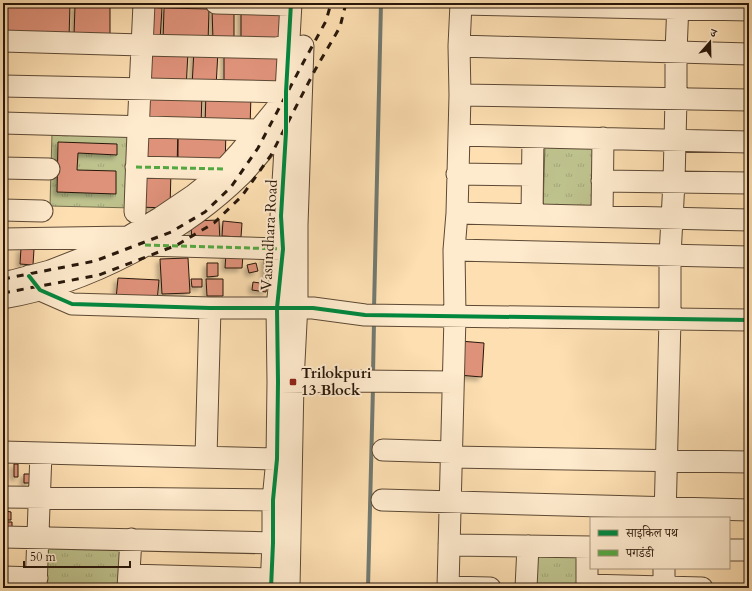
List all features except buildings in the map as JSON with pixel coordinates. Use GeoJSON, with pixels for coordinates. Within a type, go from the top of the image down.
{"type":"FeatureCollection","features":[{"type":"Feature","properties":{"kind":"street"},"geometry":{"type":"LineString","coordinates":[[135,212],[144,3]]}},
{"type":"Feature","properties":{"kind":"street"},"geometry":{"type":"LineString","coordinates":[[216,3],[295,4]]}},
{"type":"Feature","properties":{"kind":"street"},"geometry":{"type":"LineString","coordinates":[[490,588],[448,588],[455,316],[454,250],[459,135],[461,3],[678,6],[749,10]]}},
{"type":"Feature","properties":{"kind":"street","name":"Vasundhara Road"},"geometry":{"type":"LineString","coordinates":[[287,308],[281,216],[278,125],[286,92],[289,46],[295,4]]}},
{"type":"Feature","properties":{"kind":"street","name":"Vasundhara Road"},"geometry":{"type":"LineString","coordinates":[[289,588],[285,382],[287,308],[297,225],[278,125],[303,47],[295,4]]}},
{"type":"Feature","properties":{"kind":"street"},"geometry":{"type":"LineString","coordinates":[[665,513],[670,319],[670,255],[674,182],[678,6]]}},
{"type":"Feature","properties":{"kind":"street"},"geometry":{"type":"LineString","coordinates":[[3,40],[276,48],[289,46]]}},
{"type":"Feature","properties":{"kind":"street"},"geometry":{"type":"LineString","coordinates":[[460,46],[749,54]]}},
{"type":"Feature","properties":{"kind":"street"},"geometry":{"type":"LineString","coordinates":[[3,86],[286,92]]}},
{"type":"Feature","properties":{"kind":"street"},"geometry":{"type":"LineString","coordinates":[[460,95],[749,100]]}},
{"type":"Feature","properties":{"kind":"street"},"geometry":{"type":"LineString","coordinates":[[3,123],[139,126],[278,125]]}},
{"type":"Feature","properties":{"kind":"street"},"geometry":{"type":"LineString","coordinates":[[137,241],[160,218],[194,195],[219,175],[240,152],[278,125]]}},
{"type":"Feature","properties":{"kind":"street"},"geometry":{"type":"LineString","coordinates":[[3,298],[18,296],[50,271],[96,253],[137,241],[190,217],[214,199],[241,174],[278,125]]}},
{"type":"Feature","properties":{"kind":"street"},"geometry":{"type":"LineString","coordinates":[[459,135],[749,142]]}},
{"type":"Feature","properties":{"kind":"street"},"geometry":{"type":"LineString","coordinates":[[532,215],[533,137]]}},
{"type":"Feature","properties":{"kind":"street"},"geometry":{"type":"LineString","coordinates":[[602,216],[603,138]]}},
{"type":"Feature","properties":{"kind":"street"},"geometry":{"type":"LineString","coordinates":[[136,167],[224,169]]}},
{"type":"Feature","properties":{"kind":"street"},"geometry":{"type":"LineString","coordinates":[[3,168],[49,169]]}},
{"type":"Feature","properties":{"kind":"street"},"geometry":{"type":"LineString","coordinates":[[457,174],[532,175]]}},
{"type":"Feature","properties":{"kind":"street"},"geometry":{"type":"LineString","coordinates":[[602,181],[749,183]]}},
{"type":"Feature","properties":{"kind":"street"},"geometry":{"type":"LineString","coordinates":[[3,210],[42,211]]}},
{"type":"Feature","properties":{"kind":"street"},"geometry":{"type":"LineString","coordinates":[[456,213],[749,220]]}},
{"type":"Feature","properties":{"kind":"street"},"geometry":{"type":"LineString","coordinates":[[3,239],[137,241],[283,249]]}},
{"type":"Feature","properties":{"kind":"street"},"geometry":{"type":"LineString","coordinates":[[454,250],[749,257]]}},
{"type":"Feature","properties":{"kind":"street"},"geometry":{"type":"LineString","coordinates":[[3,282],[12,281],[34,283],[72,304],[210,308],[314,308],[375,314],[455,316],[749,320]]}},
{"type":"Feature","properties":{"kind":"street"},"geometry":{"type":"LineString","coordinates":[[206,457],[210,308]]}},
{"type":"Feature","properties":{"kind":"street"},"geometry":{"type":"LineString","coordinates":[[285,382],[453,382]]}},
{"type":"Feature","properties":{"kind":"street","name":"Vasundhara Road"},"geometry":{"type":"LineString","coordinates":[[270,584],[273,543],[273,500],[285,382]]}},
{"type":"Feature","properties":{"kind":"street"},"geometry":{"type":"LineString","coordinates":[[382,450],[451,455],[749,462]]}},
{"type":"Feature","properties":{"kind":"street"},"geometry":{"type":"LineString","coordinates":[[3,452],[277,459]]}},
{"type":"Feature","properties":{"kind":"street"},"geometry":{"type":"LineString","coordinates":[[3,578],[37,583],[41,453]]}},
{"type":"Feature","properties":{"kind":"street"},"geometry":{"type":"LineString","coordinates":[[3,497],[273,500]]}},
{"type":"Feature","properties":{"kind":"street"},"geometry":{"type":"LineString","coordinates":[[382,500],[450,501],[665,513],[749,510]]}},
{"type":"Feature","properties":{"kind":"street"},"geometry":{"type":"LineString","coordinates":[[3,537],[273,543]]}},
{"type":"Feature","properties":{"kind":"street"},"geometry":{"type":"LineString","coordinates":[[131,539],[128,582],[270,584]]}},
{"type":"Feature","properties":{"kind":"street"},"geometry":{"type":"LineString","coordinates":[[449,545],[589,547],[587,587],[664,581],[702,588]]}},
{"type":"Feature","properties":{"kind":"street"},"geometry":{"type":"LineString","coordinates":[[526,588],[528,546]]}},
{"type":"Feature","properties":{"kind":"street"},"geometry":{"type":"LineString","coordinates":[[730,550],[749,550]]}},
{"type":"Feature","properties":{"kind":"green space"},"geometry":{"type":"Polygon","coordinates":[[[52,133],[135,134],[134,208],[50,206],[52,133]]]}},
{"type":"Feature","properties":{"kind":"green space"},"geometry":{"type":"Polygon","coordinates":[[[545,144],[593,146],[591,213],[543,211],[545,144]]]}},
{"type":"Feature","properties":{"kind":"green space"},"geometry":{"type":"Polygon","coordinates":[[[43,541],[126,543],[125,588],[41,588],[43,541]]]}},
{"type":"Feature","properties":{"kind":"green space"},"geometry":{"type":"Polygon","coordinates":[[[534,555],[582,556],[581,588],[533,588],[534,555]]]}},
{"type":"Feature","properties":{"kind":"waterway"},"geometry":{"type":"LineString","coordinates":[[374,309],[381,3]]}},
{"type":"Feature","properties":{"kind":"waterway"},"geometry":{"type":"LineString","coordinates":[[373,375],[374,321]]}},
{"type":"Feature","properties":{"kind":"waterway"},"geometry":{"type":"LineString","coordinates":[[368,588],[373,387]]}},
{"type":"Feature","properties":{"kind":"railway"},"geometry":{"type":"LineString","coordinates":[[3,279],[95,261],[171,232],[205,212],[231,187],[258,148],[326,21],[331,3]]}},
{"type":"Feature","properties":{"kind":"railway"},"geometry":{"type":"LineString","coordinates":[[3,293],[99,275],[177,245],[214,223],[242,196],[271,155],[315,70],[340,27],[346,3]]}},
{"type":"Feature","properties":{"kind":"marked path"},"geometry":{"type":"LineString","coordinates":[[136,167],[224,169]]}},
{"type":"Feature","properties":{"kind":"marked path"},"geometry":{"type":"LineString","coordinates":[[145,245],[283,249]]}},
{"type":"Feature","properties":{"kind":"cycle path"},"geometry":{"type":"LineString","coordinates":[[271,588],[273,500],[277,459],[277,308],[283,249],[281,216],[291,3]]}},
{"type":"Feature","properties":{"kind":"cycle path"},"geometry":{"type":"LineString","coordinates":[[29,276],[40,290],[72,304],[210,308],[313,308],[365,315],[749,320]]}},
{"type":"Feature","properties":{"kind":"place","name":"Trilokpuri 13 Block"},"geometry":{"type":"Point","coordinates":[293,382]}}]}
